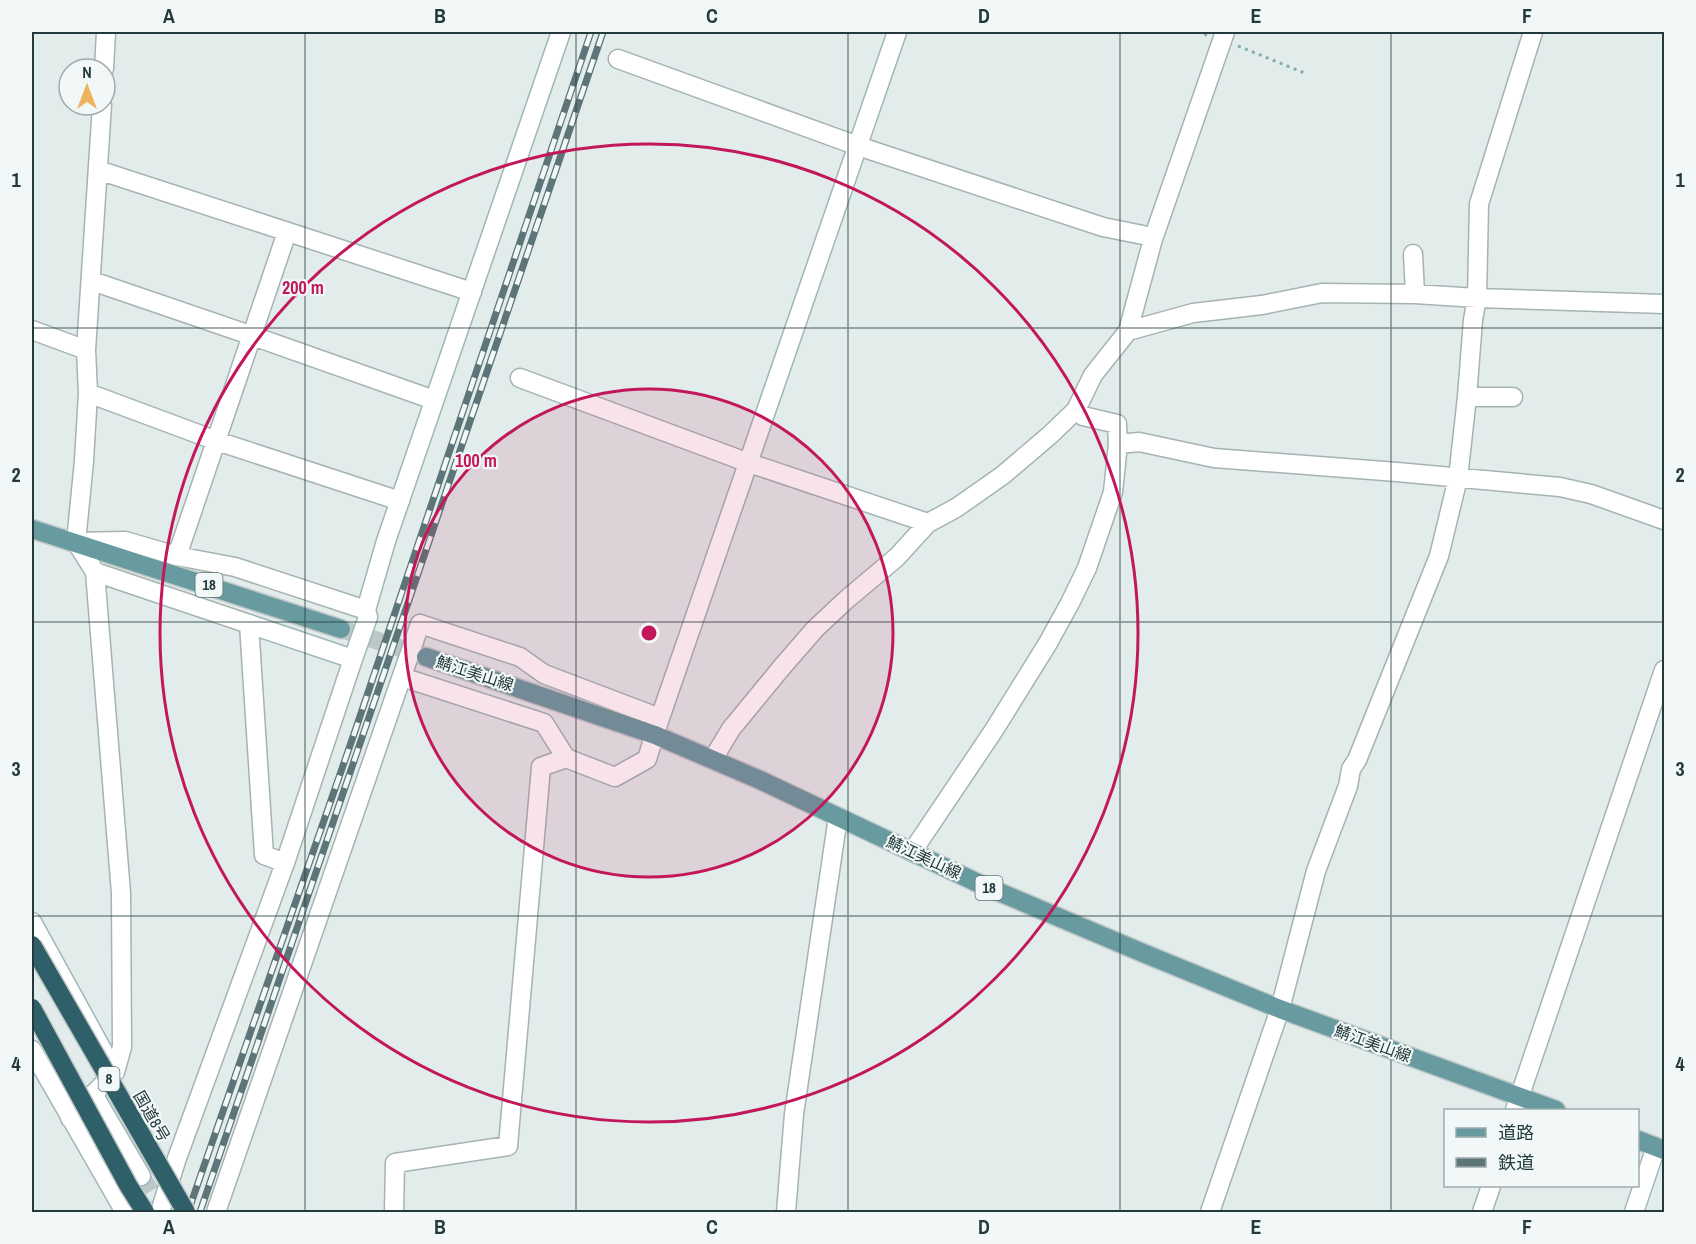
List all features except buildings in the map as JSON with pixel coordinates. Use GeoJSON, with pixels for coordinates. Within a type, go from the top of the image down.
{"type":"FeatureCollection","features":[{"type":"Feature","properties":{"kind":"highway","name":"国道8号"},"geometry":{"type":"LineString","coordinates":[[32,945],[186,1212]]}},
{"type":"Feature","properties":{"kind":"highway","name":"8"},"geometry":{"type":"LineString","coordinates":[[32,1008],[145,1212]]}},
{"type":"Feature","properties":{"kind":"main road","name":"18"},"geometry":{"type":"LineString","coordinates":[[32,528],[341,629]]}},
{"type":"Feature","properties":{"kind":"main road","name":"鯖江美山線"},"geometry":{"type":"LineString","coordinates":[[426,657],[657,726],[713,759],[991,889],[1517,1104],[1550,1109]]}},
{"type":"Feature","properties":{"kind":"main road"},"geometry":{"type":"LineString","coordinates":[[1639,1140],[1660,1148]]}},
{"type":"Feature","properties":{"kind":"street"},"geometry":{"type":"LineString","coordinates":[[105,57],[106,32]]}},
{"type":"Feature","properties":{"kind":"street"},"geometry":{"type":"LineString","coordinates":[[160,1212],[172,1172],[285,863],[368,617],[366,610],[386,541],[561,32]]}},
{"type":"Feature","properties":{"kind":"street"},"geometry":{"type":"LineString","coordinates":[[402,677],[544,723],[566,758],[615,777],[647,759],[897,32]]}},
{"type":"Feature","properties":{"kind":"street"},"geometry":{"type":"LineString","coordinates":[[1210,1212],[1280,1009],[1316,871],[1348,786],[1351,769],[1357,760],[1439,556],[1458,478],[1477,298],[1479,204],[1533,32]]}},
{"type":"Feature","properties":{"kind":"street"},"geometry":{"type":"LineString","coordinates":[[713,759],[731,729],[815,628],[897,557],[928,523],[956,508],[1003,475],[1076,410],[1093,375],[1128,331],[1153,239],[1223,36]]}},
{"type":"Feature","properties":{"kind":"street"},"geometry":{"type":"LineString","coordinates":[[618,59],[858,146],[1104,227],[1153,239]]}},
{"type":"Feature","properties":{"kind":"street"},"geometry":{"type":"LineString","coordinates":[[70,1118],[115,1072],[122,1047],[121,893],[95,572],[76,542],[84,461],[88,393],[86,350],[101,117]]}},
{"type":"Feature","properties":{"kind":"street"},"geometry":{"type":"LineString","coordinates":[[98,170],[472,292]]}},
{"type":"Feature","properties":{"kind":"street"},"geometry":{"type":"LineString","coordinates":[[177,556],[287,232]]}},
{"type":"Feature","properties":{"kind":"street"},"geometry":{"type":"LineString","coordinates":[[1413,254],[1415,294]]}},
{"type":"Feature","properties":{"kind":"street"},"geometry":{"type":"LineString","coordinates":[[92,281],[434,400]]}},
{"type":"Feature","properties":{"kind":"street"},"geometry":{"type":"LineString","coordinates":[[1128,331],[1192,313],[1262,305],[1322,293],[1415,294],[1665,304]]}},
{"type":"Feature","properties":{"kind":"street"},"geometry":{"type":"LineString","coordinates":[[32,330],[86,350]]}},
{"type":"Feature","properties":{"kind":"street"},"geometry":{"type":"LineString","coordinates":[[520,378],[636,423],[928,523]]}},
{"type":"Feature","properties":{"kind":"street"},"geometry":{"type":"LineString","coordinates":[[88,393],[217,441],[400,501]]}},
{"type":"Feature","properties":{"kind":"street"},"geometry":{"type":"LineString","coordinates":[[1467,397],[1513,397]]}},
{"type":"Feature","properties":{"kind":"street"},"geometry":{"type":"LineString","coordinates":[[912,852],[994,730],[1048,643],[1087,568],[1113,492],[1119,444],[1117,424],[1083,416],[1076,410]]}},
{"type":"Feature","properties":{"kind":"street"},"geometry":{"type":"LineString","coordinates":[[1119,444],[1138,442],[1214,458],[1560,487],[1591,494],[1665,520]]}},
{"type":"Feature","properties":{"kind":"street"},"geometry":{"type":"LineString","coordinates":[[76,542],[125,541],[177,556],[235,567],[366,610]]}},
{"type":"Feature","properties":{"kind":"street"},"geometry":{"type":"LineString","coordinates":[[95,572],[353,659]]}},
{"type":"Feature","properties":{"kind":"street"},"geometry":{"type":"LineString","coordinates":[[249,624],[264,855],[285,863]]}},
{"type":"Feature","properties":{"kind":"street"},"geometry":{"type":"LineString","coordinates":[[216,1212],[420,624],[520,657],[544,674],[657,726]]}},
{"type":"Feature","properties":{"kind":"street"},"geometry":{"type":"LineString","coordinates":[[1517,1104],[1665,670]]}},
{"type":"Feature","properties":{"kind":"street"},"geometry":{"type":"LineString","coordinates":[[394,1212],[395,1163],[508,1146],[541,767],[566,758]]}},
{"type":"Feature","properties":{"kind":"street"},"geometry":{"type":"LineString","coordinates":[[786,1212],[794,1114],[838,817]]}},
{"type":"Feature","properties":{"kind":"street"},"geometry":{"type":"LineString","coordinates":[[32,922],[172,1172]]}},
{"type":"Feature","properties":{"kind":"street"},"geometry":{"type":"LineString","coordinates":[[32,1050],[125,1212]]}},
{"type":"Feature","properties":{"kind":"street"},"geometry":{"type":"LineString","coordinates":[[93,1094],[141,1176]]}},
{"type":"Feature","properties":{"kind":"street"},"geometry":{"type":"LineString","coordinates":[[1634,1212],[1660,1148]]}},
{"type":"Feature","properties":{"kind":"street"},"geometry":{"type":"LineString","coordinates":[[1482,1212],[1490,1187]]}},
{"type":"Feature","properties":{"kind":"path"},"geometry":{"type":"LineString","coordinates":[[1197,32],[1223,36],[1307,74]]}},
{"type":"Feature","properties":{"kind":"tunnel"},"geometry":{"type":"LineString","coordinates":[[341,629],[425,656]]}},
{"type":"Feature","properties":{"kind":"tunnel"},"geometry":{"type":"LineString","coordinates":[[141,1176],[163,1212]]}},
{"type":"Feature","properties":{"kind":"railway"},"geometry":{"type":"LineString","coordinates":[[188,1212],[354,734],[591,32]]}},
{"type":"Feature","properties":{"kind":"railway"},"geometry":{"type":"LineString","coordinates":[[200,1212],[603,32]]}}]}
